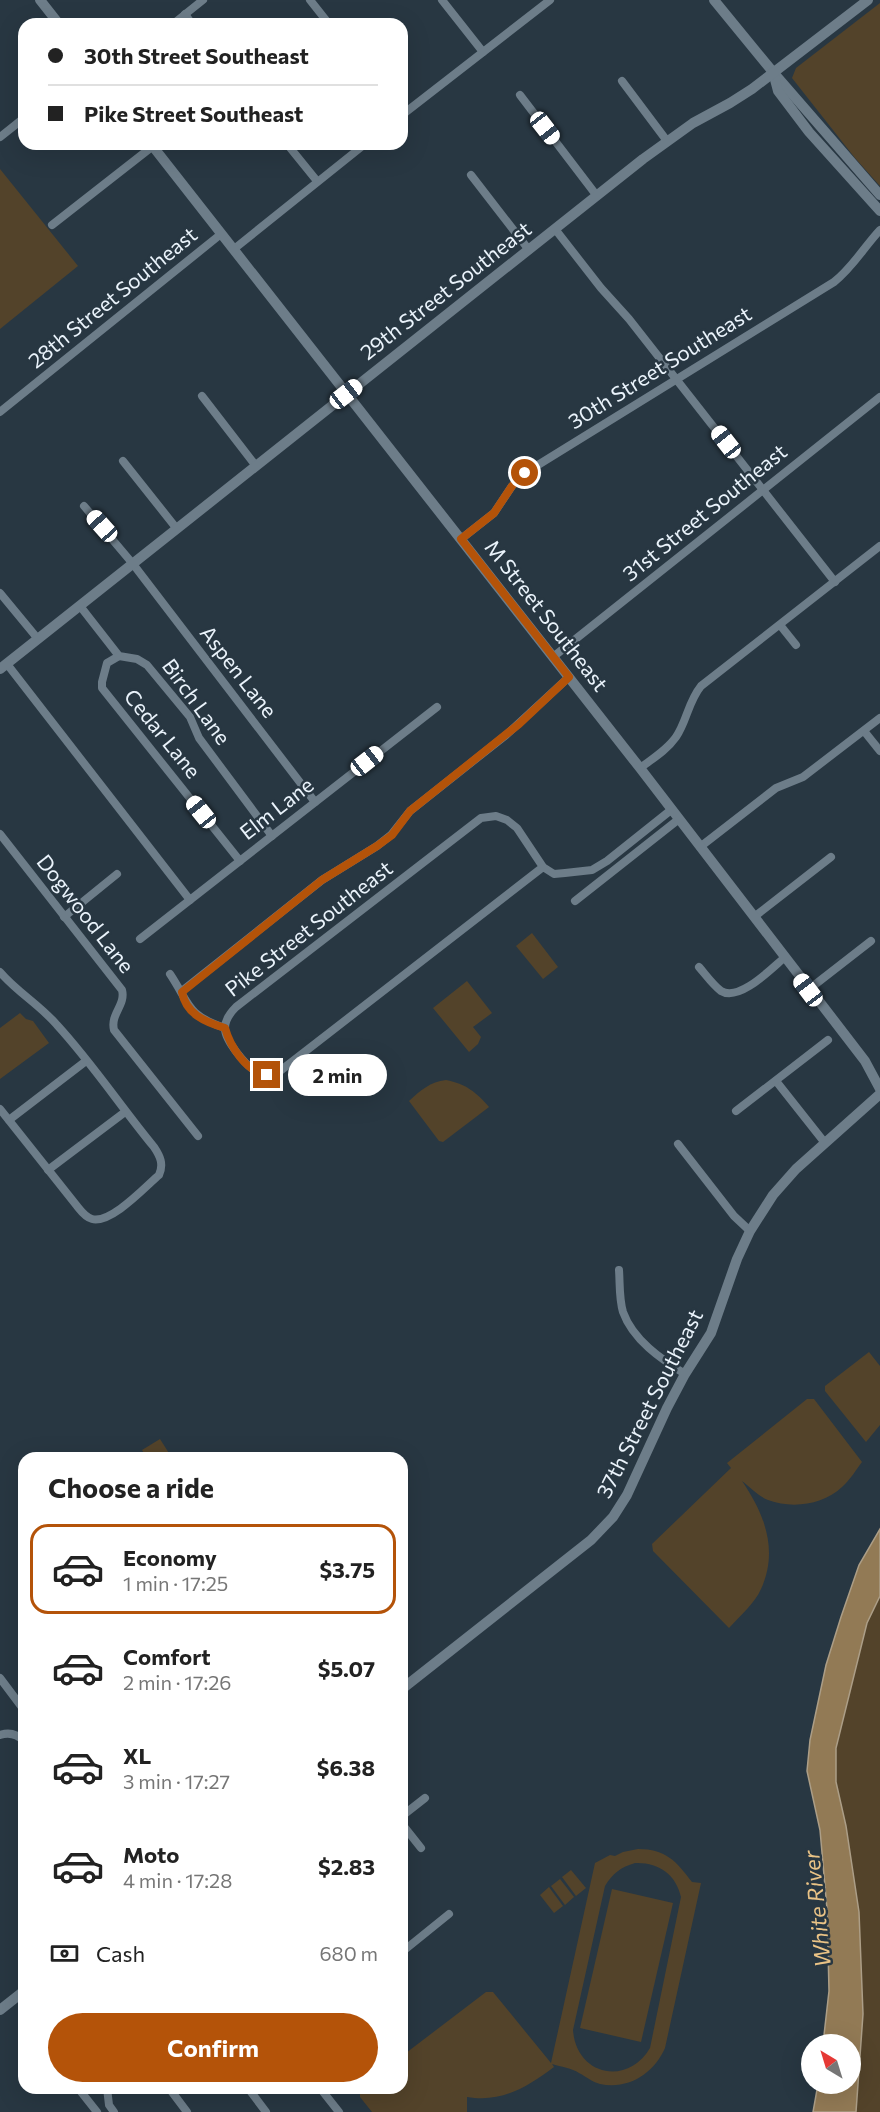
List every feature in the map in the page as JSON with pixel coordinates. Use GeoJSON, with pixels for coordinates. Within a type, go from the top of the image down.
{"type":"FeatureCollection","features":[{"type":"Feature","properties":{"kind":"street"},"geometry":{"type":"LineString","coordinates":[[40,0],[54,18]]}},
{"type":"Feature","properties":{"kind":"street"},"geometry":{"type":"LineString","coordinates":[[180,18],[203,0]]}},
{"type":"Feature","properties":{"kind":"street"},"geometry":{"type":"LineString","coordinates":[[310,0],[324,18]]}},
{"type":"Feature","properties":{"kind":"street"},"geometry":{"type":"LineString","coordinates":[[442,0],[483,52]]}},
{"type":"Feature","properties":{"kind":"street"},"geometry":{"type":"LineString","coordinates":[[408,110],[550,0]]}},
{"type":"Feature","properties":{"kind":"street"},"geometry":{"type":"LineString","coordinates":[[714,0],[880,195]]}},
{"type":"Feature","properties":{"kind":"street","name":"29th Street Southeast"},"geometry":{"type":"LineString","coordinates":[[4,667],[666,141],[730,103],[868,0]]}},
{"type":"Feature","properties":{"kind":"street"},"geometry":{"type":"LineString","coordinates":[[185,14],[188,18]]}},
{"type":"Feature","properties":{"kind":"street"},"geometry":{"type":"LineString","coordinates":[[773,72],[778,90],[809,132],[880,211]]}},
{"type":"Feature","properties":{"kind":"street"},"geometry":{"type":"LineString","coordinates":[[622,81],[666,141]]}},
{"type":"Feature","properties":{"kind":"street"},"geometry":{"type":"LineString","coordinates":[[520,95],[597,196]]}},
{"type":"Feature","properties":{"kind":"street"},"geometry":{"type":"LineString","coordinates":[[0,137],[18,123]]}},
{"type":"Feature","properties":{"kind":"street"},"geometry":{"type":"LineString","coordinates":[[52,225],[146,150]]}},
{"type":"Feature","properties":{"kind":"street","name":"M Street Southeast"},"geometry":{"type":"LineString","coordinates":[[156,150],[640,768],[808,990],[865,1061],[873,1072],[880,1089]]}},
{"type":"Feature","properties":{"kind":"street"},"geometry":{"type":"LineString","coordinates":[[292,150],[317,181]]}},
{"type":"Feature","properties":{"kind":"street"},"geometry":{"type":"LineString","coordinates":[[234,249],[356,150]]}},
{"type":"Feature","properties":{"kind":"street"},"geometry":{"type":"LineString","coordinates":[[471,175],[529,250]]}},
{"type":"Feature","properties":{"kind":"street"},"geometry":{"type":"LineString","coordinates":[[555,229],[835,582]]}},
{"type":"Feature","properties":{"kind":"street","name":"30th Street Southeast"},"geometry":{"type":"LineString","coordinates":[[461,539],[494,513],[512,486],[525,473],[834,282],[849,270],[880,230]]}},
{"type":"Feature","properties":{"kind":"street","name":"28th Street Southeast"},"geometry":{"type":"LineString","coordinates":[[0,412],[221,234]]}},
{"type":"Feature","properties":{"kind":"street"},"geometry":{"type":"LineString","coordinates":[[202,396],[256,466]]}},
{"type":"Feature","properties":{"kind":"street","name":"31st Street Southeast"},"geometry":{"type":"LineString","coordinates":[[553,657],[880,397]]}},
{"type":"Feature","properties":{"kind":"street"},"geometry":{"type":"LineString","coordinates":[[123,461],[177,529]]}},
{"type":"Feature","properties":{"kind":"street","name":"Aspen Lane"},"geometry":{"type":"LineString","coordinates":[[84,506],[133,564],[315,802]]}},
{"type":"Feature","properties":{"kind":"street"},"geometry":{"type":"LineString","coordinates":[[640,768],[670,744],[676,736],[690,702],[701,686],[880,546]]}},
{"type":"Feature","properties":{"kind":"street"},"geometry":{"type":"LineString","coordinates":[[0,593],[38,639]]}},
{"type":"Feature","properties":{"kind":"street"},"geometry":{"type":"LineString","coordinates":[[80,606],[119,656]]}},
{"type":"Feature","properties":{"kind":"street"},"geometry":{"type":"LineString","coordinates":[[780,625],[796,645]]}},
{"type":"Feature","properties":{"kind":"street","name":"Birch Lane"},"geometry":{"type":"LineString","coordinates":[[119,656],[137,659],[147,665],[190,717],[199,738],[272,836]]}},
{"type":"Feature","properties":{"kind":"street","name":"Cedar Lane"},"geometry":{"type":"LineString","coordinates":[[119,656],[107,663],[102,688],[240,861]]}},
{"type":"Feature","properties":{"kind":"street"},"geometry":{"type":"LineString","coordinates":[[4,667],[190,900]]}},
{"type":"Feature","properties":{"kind":"street"},"geometry":{"type":"LineString","coordinates":[[182,992],[322,880],[392,835],[410,811],[515,728],[569,677]]}},
{"type":"Feature","properties":{"kind":"street","name":"Elm Lane"},"geometry":{"type":"LineString","coordinates":[[140,939],[436,707]]}},
{"type":"Feature","properties":{"kind":"street"},"geometry":{"type":"LineString","coordinates":[[700,847],[776,788],[803,777],[880,718]]}},
{"type":"Feature","properties":{"kind":"street"},"geometry":{"type":"LineString","coordinates":[[864,731],[880,751]]}},
{"type":"Feature","properties":{"kind":"street"},"geometry":{"type":"LineString","coordinates":[[543,867],[554,874],[592,870],[607,861],[671,810]]}},
{"type":"Feature","properties":{"kind":"street","name":"Pike Street Southeast"},"geometry":{"type":"LineString","coordinates":[[496,816],[512,824],[543,867],[280,1071],[267,1075],[252,1069],[232,1046],[225,1028],[229,1016],[236,1007],[481,818],[496,816]]}},
{"type":"Feature","properties":{"kind":"street"},"geometry":{"type":"LineString","coordinates":[[575,902],[679,819]]}},
{"type":"Feature","properties":{"kind":"street","name":"Dogwood Lane"},"geometry":{"type":"LineString","coordinates":[[0,834],[122,990],[122,1000],[113,1019],[114,1030],[198,1136]]}},
{"type":"Feature","properties":{"kind":"street"},"geometry":{"type":"LineString","coordinates":[[754,917],[831,857]]}},
{"type":"Feature","properties":{"kind":"street"},"geometry":{"type":"LineString","coordinates":[[64,917],[117,874]]}},
{"type":"Feature","properties":{"kind":"street"},"geometry":{"type":"LineString","coordinates":[[808,990],[871,941]]}},
{"type":"Feature","properties":{"kind":"street"},"geometry":{"type":"LineString","coordinates":[[699,967],[718,988],[730,994],[742,991],[784,958]]}},
{"type":"Feature","properties":{"kind":"street"},"geometry":{"type":"LineString","coordinates":[[0,972],[49,1016],[154,1147],[162,1164],[159,1174],[113,1214],[104,1219],[91,1218],[76,1206],[0,1109]]}},
{"type":"Feature","properties":{"kind":"street"},"geometry":{"type":"LineString","coordinates":[[170,974],[194,1014],[206,1022],[225,1028]]}},
{"type":"Feature","properties":{"kind":"street"},"geometry":{"type":"LineString","coordinates":[[736,1111],[828,1040]]}},
{"type":"Feature","properties":{"kind":"street"},"geometry":{"type":"LineString","coordinates":[[9,1120],[86,1061]]}},
{"type":"Feature","properties":{"kind":"street"},"geometry":{"type":"LineString","coordinates":[[776,1081],[825,1143]]}},
{"type":"Feature","properties":{"kind":"street","name":"37th Street Southeast"},"geometry":{"type":"LineString","coordinates":[[408,1684],[591,1540],[613,1516],[627,1495],[685,1374],[711,1333],[737,1259],[750,1231],[784,1182],[880,1094]]}},
{"type":"Feature","properties":{"kind":"street"},"geometry":{"type":"LineString","coordinates":[[48,1170],[125,1112]]}},
{"type":"Feature","properties":{"kind":"street"},"geometry":{"type":"LineString","coordinates":[[678,1144],[734,1216],[750,1231]]}},
{"type":"Feature","properties":{"kind":"street"},"geometry":{"type":"LineString","coordinates":[[619,1270],[622,1305],[628,1323],[647,1346],[685,1374]]}},
{"type":"Feature","properties":{"kind":"street"},"geometry":{"type":"LineString","coordinates":[[0,1678],[18,1702]]}},
{"type":"Feature","properties":{"kind":"street"},"geometry":{"type":"LineString","coordinates":[[0,1735],[9,1733],[18,1737]]}},
{"type":"Feature","properties":{"kind":"street"},"geometry":{"type":"LineString","coordinates":[[408,1811],[425,1798]]}},
{"type":"Feature","properties":{"kind":"street"},"geometry":{"type":"LineString","coordinates":[[408,1832],[421,1848]]}},
{"type":"Feature","properties":{"kind":"street"},"geometry":{"type":"LineString","coordinates":[[408,1947],[449,1914]]}},
{"type":"Feature","properties":{"kind":"street"},"geometry":{"type":"LineString","coordinates":[[0,2010],[18,1996]]}},
{"type":"Feature","properties":{"kind":"street"},"geometry":{"type":"LineString","coordinates":[[83,2094],[98,2112],[111,2109],[108,2094]]}},
{"type":"Feature","properties":{"kind":"street"},"geometry":{"type":"LineString","coordinates":[[174,2094],[187,2112]]}},
{"type":"Feature","properties":{"kind":"street"},"geometry":{"type":"LineString","coordinates":[[253,2094],[267,2112]]}},
{"type":"Feature","properties":{"kind":"street"},"geometry":{"type":"LineString","coordinates":[[325,2094],[339,2112]]}},
{"type":"Feature","properties":{"kind":"shaded area"},"geometry":{"type":"Polygon","coordinates":[[[880,3],[880,186],[792,78],[796,68],[880,3]]]}},
{"type":"Feature","properties":{"kind":"shaded area"},"geometry":{"type":"Polygon","coordinates":[[[0,169],[78,266],[0,329],[0,169]]]}},
{"type":"Feature","properties":{"kind":"shaded area"},"geometry":{"type":"Polygon","coordinates":[[[532,933],[558,967],[543,979],[516,946],[532,933]]]}},
{"type":"Feature","properties":{"kind":"shaded area"},"geometry":{"type":"Polygon","coordinates":[[[467,981],[492,1013],[473,1027],[481,1037],[478,1044],[469,1052],[433,1008],[467,981]]]}},
{"type":"Feature","properties":{"kind":"shaded area"},"geometry":{"type":"Polygon","coordinates":[[[20,1013],[26,1019],[33,1021],[49,1043],[0,1079],[0,1028],[20,1013]]]}},
{"type":"Feature","properties":{"kind":"shaded area"},"geometry":{"type":"Polygon","coordinates":[[[446,1080],[470,1089],[489,1107],[443,1142],[439,1141],[409,1101],[426,1087],[446,1080]]]}},
{"type":"Feature","properties":{"kind":"shaded area"},"geometry":{"type":"Polygon","coordinates":[[[869,1352],[880,1366],[880,1425],[866,1442],[825,1391],[825,1386],[869,1352]]]}},
{"type":"Feature","properties":{"kind":"shaded area"},"geometry":{"type":"Polygon","coordinates":[[[807,1399],[814,1399],[862,1462],[842,1487],[826,1498],[807,1504],[777,1503],[768,1500],[742,1481],[757,1506],[767,1532],[769,1560],[761,1589],[747,1609],[729,1628],[653,1551],[652,1544],[731,1468],[727,1463],[807,1399]]]}},
{"type":"Feature","properties":{"kind":"shaded area"},"geometry":{"type":"Polygon","coordinates":[[[160,1439],[168,1452],[143,1452],[142,1450],[160,1439]]]}},
{"type":"Feature","properties":{"kind":"shaded area","name":"White River"},"geometry":{"type":"Polygon","coordinates":[[[880,1529],[880,1596],[867,1623],[836,1748],[836,1782],[846,1826],[859,1912],[863,2014],[861,2042],[861,2034],[824,2034],[829,1991],[827,1909],[820,1830],[807,1771],[810,1740],[826,1665],[859,1565],[880,1529]]]}},
{"type":"Feature","properties":{"kind":"shaded area"},"geometry":{"type":"Polygon","coordinates":[[[880,1596],[880,2112],[856,2112],[857,2094],[861,2094],[863,2014],[846,1826],[836,1782],[836,1748],[867,1623],[880,1596]]]}},
{"type":"Feature","properties":{"kind":"shaded area"},"geometry":{"type":"Polygon","coordinates":[[[638,1849],[656,1851],[675,1862],[692,1882],[701,1883],[665,2048],[654,2065],[639,2078],[611,2085],[597,2083],[573,2070],[552,2064],[554,2067],[514,2092],[492,2098],[467,2097],[467,2112],[372,2112],[360,2094],[408,2094],[408,2051],[486,1992],[493,1992],[551,2063],[595,1863],[610,1855],[615,1856],[638,1849]],[[635,1863],[625,1867],[605,1886],[573,2030],[576,2045],[583,2057],[593,2066],[604,2070],[616,2071],[629,2068],[650,2048],[681,1897],[679,1889],[670,1876],[665,1871],[651,1865],[635,1863]]]}},
{"type":"Feature","properties":{"kind":"shaded area"},"geometry":{"type":"Polygon","coordinates":[[[571,1870],[586,1888],[576,1896],[562,1877],[571,1870]]]}},
{"type":"Feature","properties":{"kind":"shaded area"},"geometry":{"type":"Polygon","coordinates":[[[560,1879],[574,1897],[565,1905],[551,1886],[560,1879]]]}},
{"type":"Feature","properties":{"kind":"shaded area"},"geometry":{"type":"Polygon","coordinates":[[[549,1887],[563,1906],[554,1913],[540,1895],[549,1887]]]}},
{"type":"Feature","properties":{"kind":"shaded area"},"geometry":{"type":"Polygon","coordinates":[[[612,1889],[673,1903],[641,2042],[580,2028],[612,1889]]]}},
{"type":"Feature","properties":{"kind":"shaded area","name":"White River"},"geometry":{"type":"Polygon","coordinates":[[[816,2094],[857,2094],[856,2112],[813,2112],[816,2094]]]}},
{"type":"Feature","properties":{"kind":"route"},"geometry":{"type":"LineString","coordinates":[[267,1075],[258,1073],[249,1066],[228,1040],[225,1028],[206,1022],[194,1014],[185,1002],[182,992],[322,880],[392,835],[410,811],[519,724],[569,677],[461,539],[494,513],[512,486],[525,473]]}}]}
